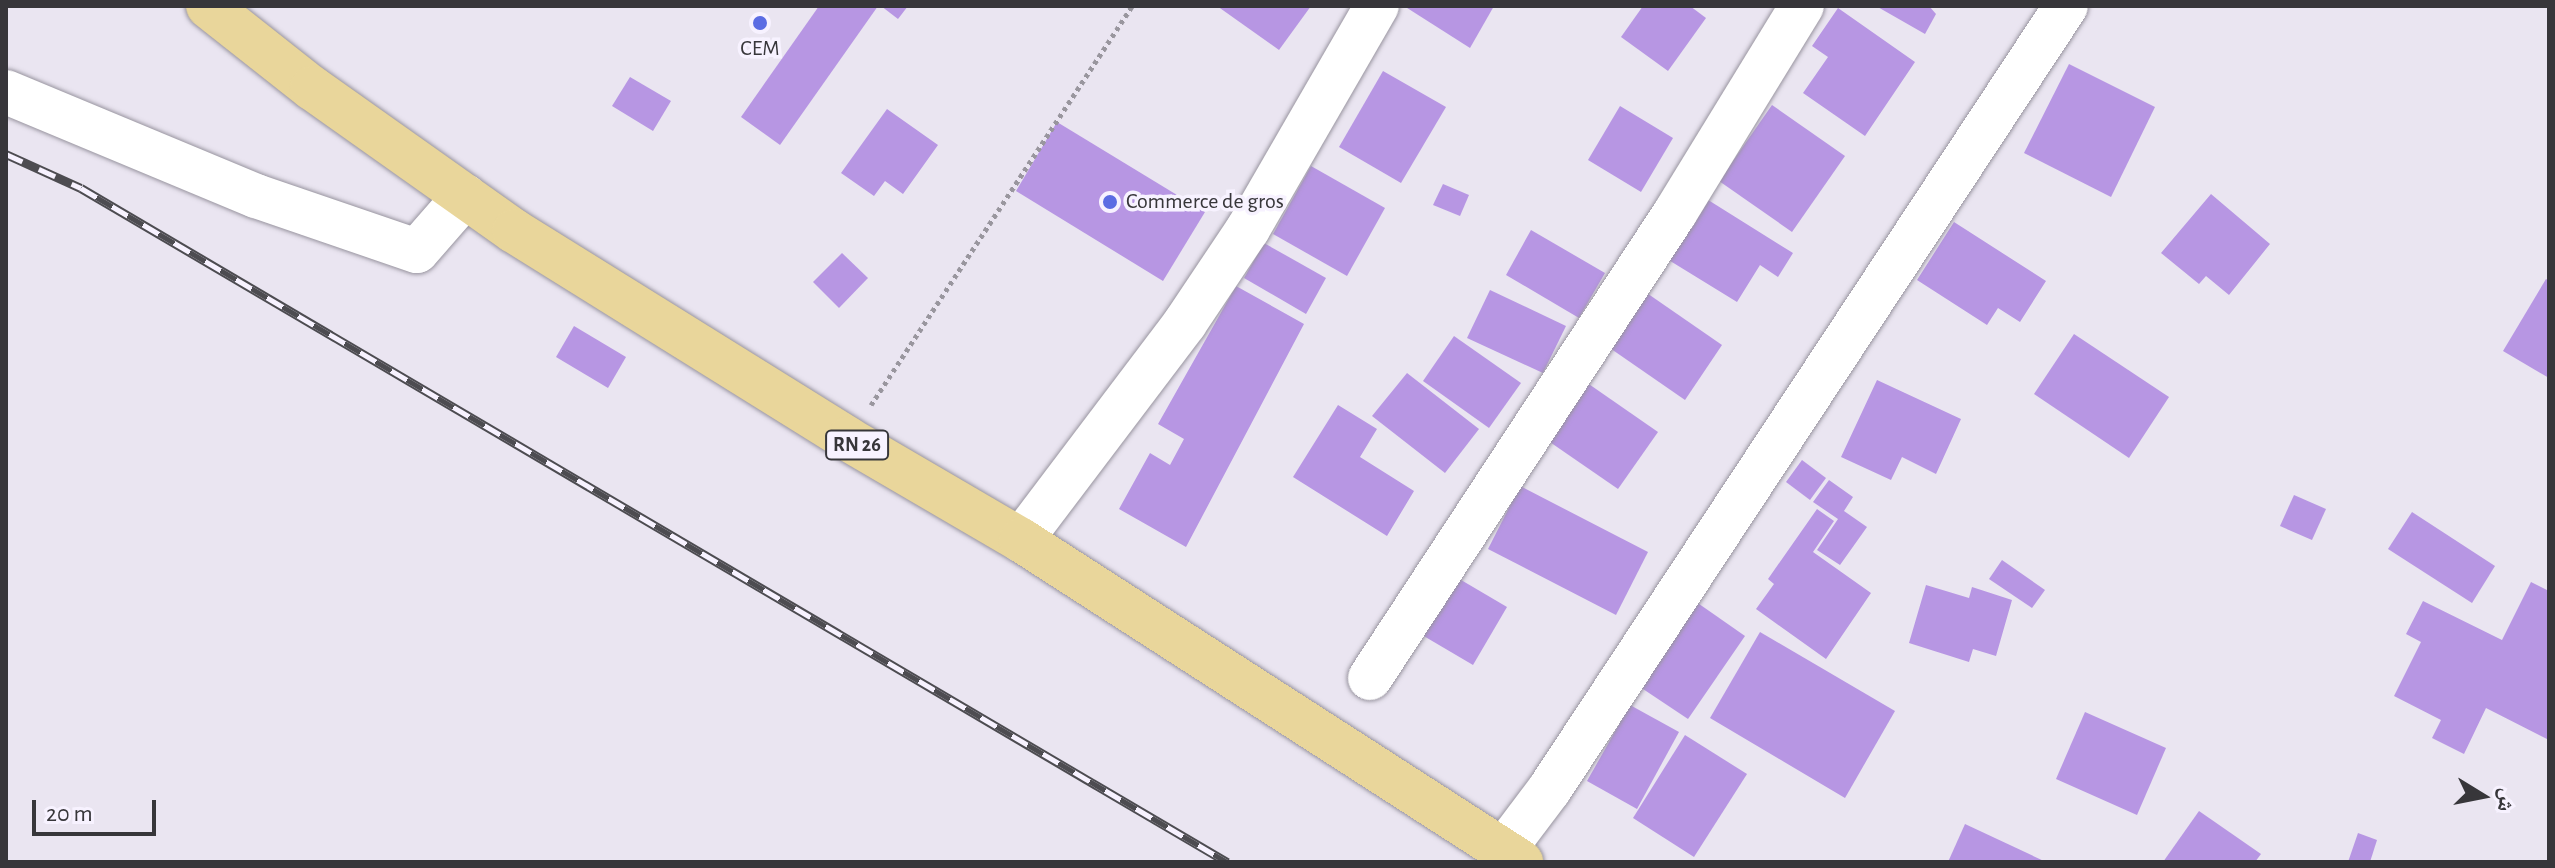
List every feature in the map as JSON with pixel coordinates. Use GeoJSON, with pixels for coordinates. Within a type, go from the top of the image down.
{"type":"FeatureCollection","features":[{"type":"Feature","properties":{"kind":"main road","name":"RN 26"},"geometry":{"type":"LineString","coordinates":[[208,6],[465,196],[848,439],[1021,540],[1512,856]]}},
{"type":"Feature","properties":{"kind":"street"},"geometry":{"type":"LineString","coordinates":[[1021,540],[1201,299],[1377,6]]}},
{"type":"Feature","properties":{"kind":"street"},"geometry":{"type":"LineString","coordinates":[[1370,678],[1675,213],[1802,6]]}},
{"type":"Feature","properties":{"kind":"street"},"geometry":{"type":"LineString","coordinates":[[1512,856],[1549,790],[2066,6]]}},
{"type":"Feature","properties":{"kind":"street"},"geometry":{"type":"LineString","coordinates":[[6,92],[256,196],[417,251],[465,196]]}},
{"type":"Feature","properties":{"kind":"path"},"geometry":{"type":"LineString","coordinates":[[848,439],[1132,6]]}},
{"type":"Feature","properties":{"kind":"building"},"geometry":{"type":"Polygon","coordinates":[[[819,6],[878,6],[780,145],[741,117],[819,6]]]}},
{"type":"Feature","properties":{"kind":"building"},"geometry":{"type":"Polygon","coordinates":[[[881,6],[908,6],[898,19],[881,6]]]}},
{"type":"Feature","properties":{"kind":"building"},"geometry":{"type":"Polygon","coordinates":[[[1217,6],[1311,6],[1279,50],[1217,6]]]}},
{"type":"Feature","properties":{"kind":"building"},"geometry":{"type":"Polygon","coordinates":[[[1404,6],[1494,6],[1470,48],[1404,6]]]}},
{"type":"Feature","properties":{"kind":"building"},"geometry":{"type":"Polygon","coordinates":[[[1643,6],[1690,6],[1706,18],[1668,71],[1621,37],[1643,6]]]}},
{"type":"Feature","properties":{"kind":"building"},"geometry":{"type":"Polygon","coordinates":[[[1876,6],[1929,6],[1936,14],[1925,34],[1876,6]]]}},
{"type":"Feature","properties":{"kind":"building"},"geometry":{"type":"Polygon","coordinates":[[[1838,8],[1915,62],[1865,136],[1803,93],[1828,57],[1812,46],[1838,8]]]}},
{"type":"Feature","properties":{"kind":"building"},"geometry":{"type":"Polygon","coordinates":[[[2069,64],[2155,107],[2111,197],[2024,153],[2069,64]]]}},
{"type":"Feature","properties":{"kind":"building"},"geometry":{"type":"Polygon","coordinates":[[[1383,71],[1446,107],[1401,183],[1339,147],[1383,71]]]}},
{"type":"Feature","properties":{"kind":"building"},"geometry":{"type":"Polygon","coordinates":[[[630,77],[671,101],[653,131],[612,106],[630,77]]]}},
{"type":"Feature","properties":{"kind":"building"},"geometry":{"type":"Polygon","coordinates":[[[1772,105],[1845,156],[1792,232],[1719,181],[1772,105]]]}},
{"type":"Feature","properties":{"kind":"building"},"geometry":{"type":"Polygon","coordinates":[[[1620,106],[1673,138],[1641,192],[1588,160],[1620,106]]]}},
{"type":"Feature","properties":{"kind":"building"},"geometry":{"type":"Polygon","coordinates":[[[887,109],[938,145],[903,194],[885,181],[874,196],[841,173],[887,109]]]}},
{"type":"Feature","properties":{"kind":"building","name":"Commerce de gros"},"geometry":{"type":"Polygon","coordinates":[[[1057,122],[1205,212],[1163,281],[1016,191],[1057,122]]]}},
{"type":"Feature","properties":{"kind":"building"},"geometry":{"type":"Polygon","coordinates":[[[1311,166],[1385,208],[1347,276],[1273,234],[1311,166]]]}},
{"type":"Feature","properties":{"kind":"building"},"geometry":{"type":"Polygon","coordinates":[[[1443,184],[1469,195],[1460,216],[1433,205],[1443,184]]]}},
{"type":"Feature","properties":{"kind":"building"},"geometry":{"type":"Polygon","coordinates":[[[2211,194],[2270,244],[2229,295],[2206,276],[2199,284],[2161,253],[2211,194]]]}},
{"type":"Feature","properties":{"kind":"building"},"geometry":{"type":"Polygon","coordinates":[[[1705,198],[1793,253],[1778,277],[1760,265],[1737,302],[1667,259],[1705,198]]]}},
{"type":"Feature","properties":{"kind":"building"},"geometry":{"type":"Polygon","coordinates":[[[1954,222],[2046,281],[2020,322],[1998,308],[1987,325],[1917,280],[1954,222]]]}},
{"type":"Feature","properties":{"kind":"building"},"geometry":{"type":"Polygon","coordinates":[[[1531,230],[1605,273],[1579,318],[1506,275],[1531,230]]]}},
{"type":"Feature","properties":{"kind":"building"},"geometry":{"type":"Polygon","coordinates":[[[1264,243],[1326,278],[1306,314],[1244,278],[1264,243]]]}},
{"type":"Feature","properties":{"kind":"building"},"geometry":{"type":"Polygon","coordinates":[[[842,253],[868,278],[839,308],[813,282],[842,253]]]}},
{"type":"Feature","properties":{"kind":"building"},"geometry":{"type":"Polygon","coordinates":[[[2546,279],[2549,281],[2549,378],[2503,351],[2546,279]]]}},
{"type":"Feature","properties":{"kind":"building"},"geometry":{"type":"Polygon","coordinates":[[[1236,286],[1304,324],[1186,547],[1119,509],[1150,453],[1170,465],[1184,439],[1158,424],[1236,286]]]}},
{"type":"Feature","properties":{"kind":"building"},"geometry":{"type":"Polygon","coordinates":[[[1641,289],[1722,345],[1685,400],[1604,344],[1641,289]]]}},
{"type":"Feature","properties":{"kind":"building"},"geometry":{"type":"Polygon","coordinates":[[[1490,290],[1566,326],[1543,373],[1467,338],[1490,290]]]}},
{"type":"Feature","properties":{"kind":"building"},"geometry":{"type":"Polygon","coordinates":[[[574,326],[626,357],[608,388],[556,357],[574,326]]]}},
{"type":"Feature","properties":{"kind":"building"},"geometry":{"type":"Polygon","coordinates":[[[2074,334],[2169,397],[2129,458],[2034,394],[2074,334]]]}},
{"type":"Feature","properties":{"kind":"building"},"geometry":{"type":"Polygon","coordinates":[[[1454,336],[1521,383],[1489,428],[1423,381],[1454,336]]]}},
{"type":"Feature","properties":{"kind":"building"},"geometry":{"type":"Polygon","coordinates":[[[1407,373],[1479,429],[1445,473],[1372,416],[1407,373]]]}},
{"type":"Feature","properties":{"kind":"building"},"geometry":{"type":"Polygon","coordinates":[[[1583,380],[1658,432],[1618,489],[1544,438],[1583,380]]]}},
{"type":"Feature","properties":{"kind":"building"},"geometry":{"type":"Polygon","coordinates":[[[1877,380],[1961,419],[1936,474],[1902,457],[1891,480],[1841,457],[1877,380]]]}},
{"type":"Feature","properties":{"kind":"building"},"geometry":{"type":"Polygon","coordinates":[[[1338,405],[1377,429],[1360,457],[1414,491],[1387,536],[1293,477],[1338,405]]]}},
{"type":"Feature","properties":{"kind":"building"},"geometry":{"type":"Polygon","coordinates":[[[1802,460],[1826,478],[1810,500],[1786,482],[1802,460]]]}},
{"type":"Feature","properties":{"kind":"building"},"geometry":{"type":"Polygon","coordinates":[[[1829,480],[1853,497],[1844,511],[1867,527],[1840,565],[1817,550],[1838,519],[1813,502],[1829,480]]]}},
{"type":"Feature","properties":{"kind":"building"},"geometry":{"type":"Polygon","coordinates":[[[1520,486],[1648,552],[1616,615],[1488,549],[1520,486]]]}},
{"type":"Feature","properties":{"kind":"building"},"geometry":{"type":"Polygon","coordinates":[[[2294,495],[2326,509],[2312,540],[2280,526],[2294,495]]]}},
{"type":"Feature","properties":{"kind":"building"},"geometry":{"type":"Polygon","coordinates":[[[1817,509],[1834,521],[1813,552],[1871,593],[1826,659],[1756,609],[1774,584],[1768,579],[1817,509]]]}},
{"type":"Feature","properties":{"kind":"building"},"geometry":{"type":"Polygon","coordinates":[[[2412,512],[2495,566],[2472,603],[2388,549],[2412,512]]]}},
{"type":"Feature","properties":{"kind":"building"},"geometry":{"type":"Polygon","coordinates":[[[2002,560],[2045,590],[2032,608],[1989,579],[2002,560]]]}},
{"type":"Feature","properties":{"kind":"building"},"geometry":{"type":"Polygon","coordinates":[[[1456,577],[1507,607],[1473,665],[1422,635],[1456,577]]]}},
{"type":"Feature","properties":{"kind":"building"},"geometry":{"type":"Polygon","coordinates":[[[2531,582],[2549,591],[2549,740],[2486,708],[2464,754],[2432,738],[2441,720],[2394,696],[2421,642],[2406,634],[2423,601],[2502,640],[2531,582]]]}},
{"type":"Feature","properties":{"kind":"building"},"geometry":{"type":"Polygon","coordinates":[[[1926,585],[1969,598],[1972,587],[2012,600],[1996,656],[1973,649],[1969,662],[1909,643],[1926,585]]]}},
{"type":"Feature","properties":{"kind":"building"},"geometry":{"type":"Polygon","coordinates":[[[1692,599],[1745,636],[1688,719],[1634,683],[1692,599]]]}},
{"type":"Feature","properties":{"kind":"building"},"geometry":{"type":"Polygon","coordinates":[[[1760,632],[1895,711],[1845,798],[1710,718],[1760,632]]]}},
{"type":"Feature","properties":{"kind":"building"},"geometry":{"type":"Polygon","coordinates":[[[1630,705],[1679,732],[1637,809],[1587,781],[1630,705]]]}},
{"type":"Feature","properties":{"kind":"building"},"geometry":{"type":"Polygon","coordinates":[[[2085,712],[2166,748],[2137,815],[2056,779],[2085,712]]]}},
{"type":"Feature","properties":{"kind":"building"},"geometry":{"type":"Polygon","coordinates":[[[1685,735],[1747,774],[1694,857],[1633,818],[1685,735]]]}},
{"type":"Feature","properties":{"kind":"building"},"geometry":{"type":"Polygon","coordinates":[[[2199,811],[2261,854],[2255,862],[2163,862],[2199,811]]]}},
{"type":"Feature","properties":{"kind":"building"},"geometry":{"type":"Polygon","coordinates":[[[1965,824],[2046,862],[1948,862],[1965,824]]]}},
{"type":"Feature","properties":{"kind":"building"},"geometry":{"type":"Polygon","coordinates":[[[2358,833],[2377,840],[2370,862],[2348,862],[2358,833]]]}},
{"type":"Feature","properties":{"kind":"railway"},"geometry":{"type":"LineString","coordinates":[[6,154],[81,188],[1227,862]]}},
{"type":"Feature","properties":{"kind":"place","name":"CEM"},"geometry":{"type":"Point","coordinates":[760,23]}},
{"type":"Feature","properties":{"kind":"place","name":"Commerce de gros"},"geometry":{"type":"Point","coordinates":[1110,202]}}]}
